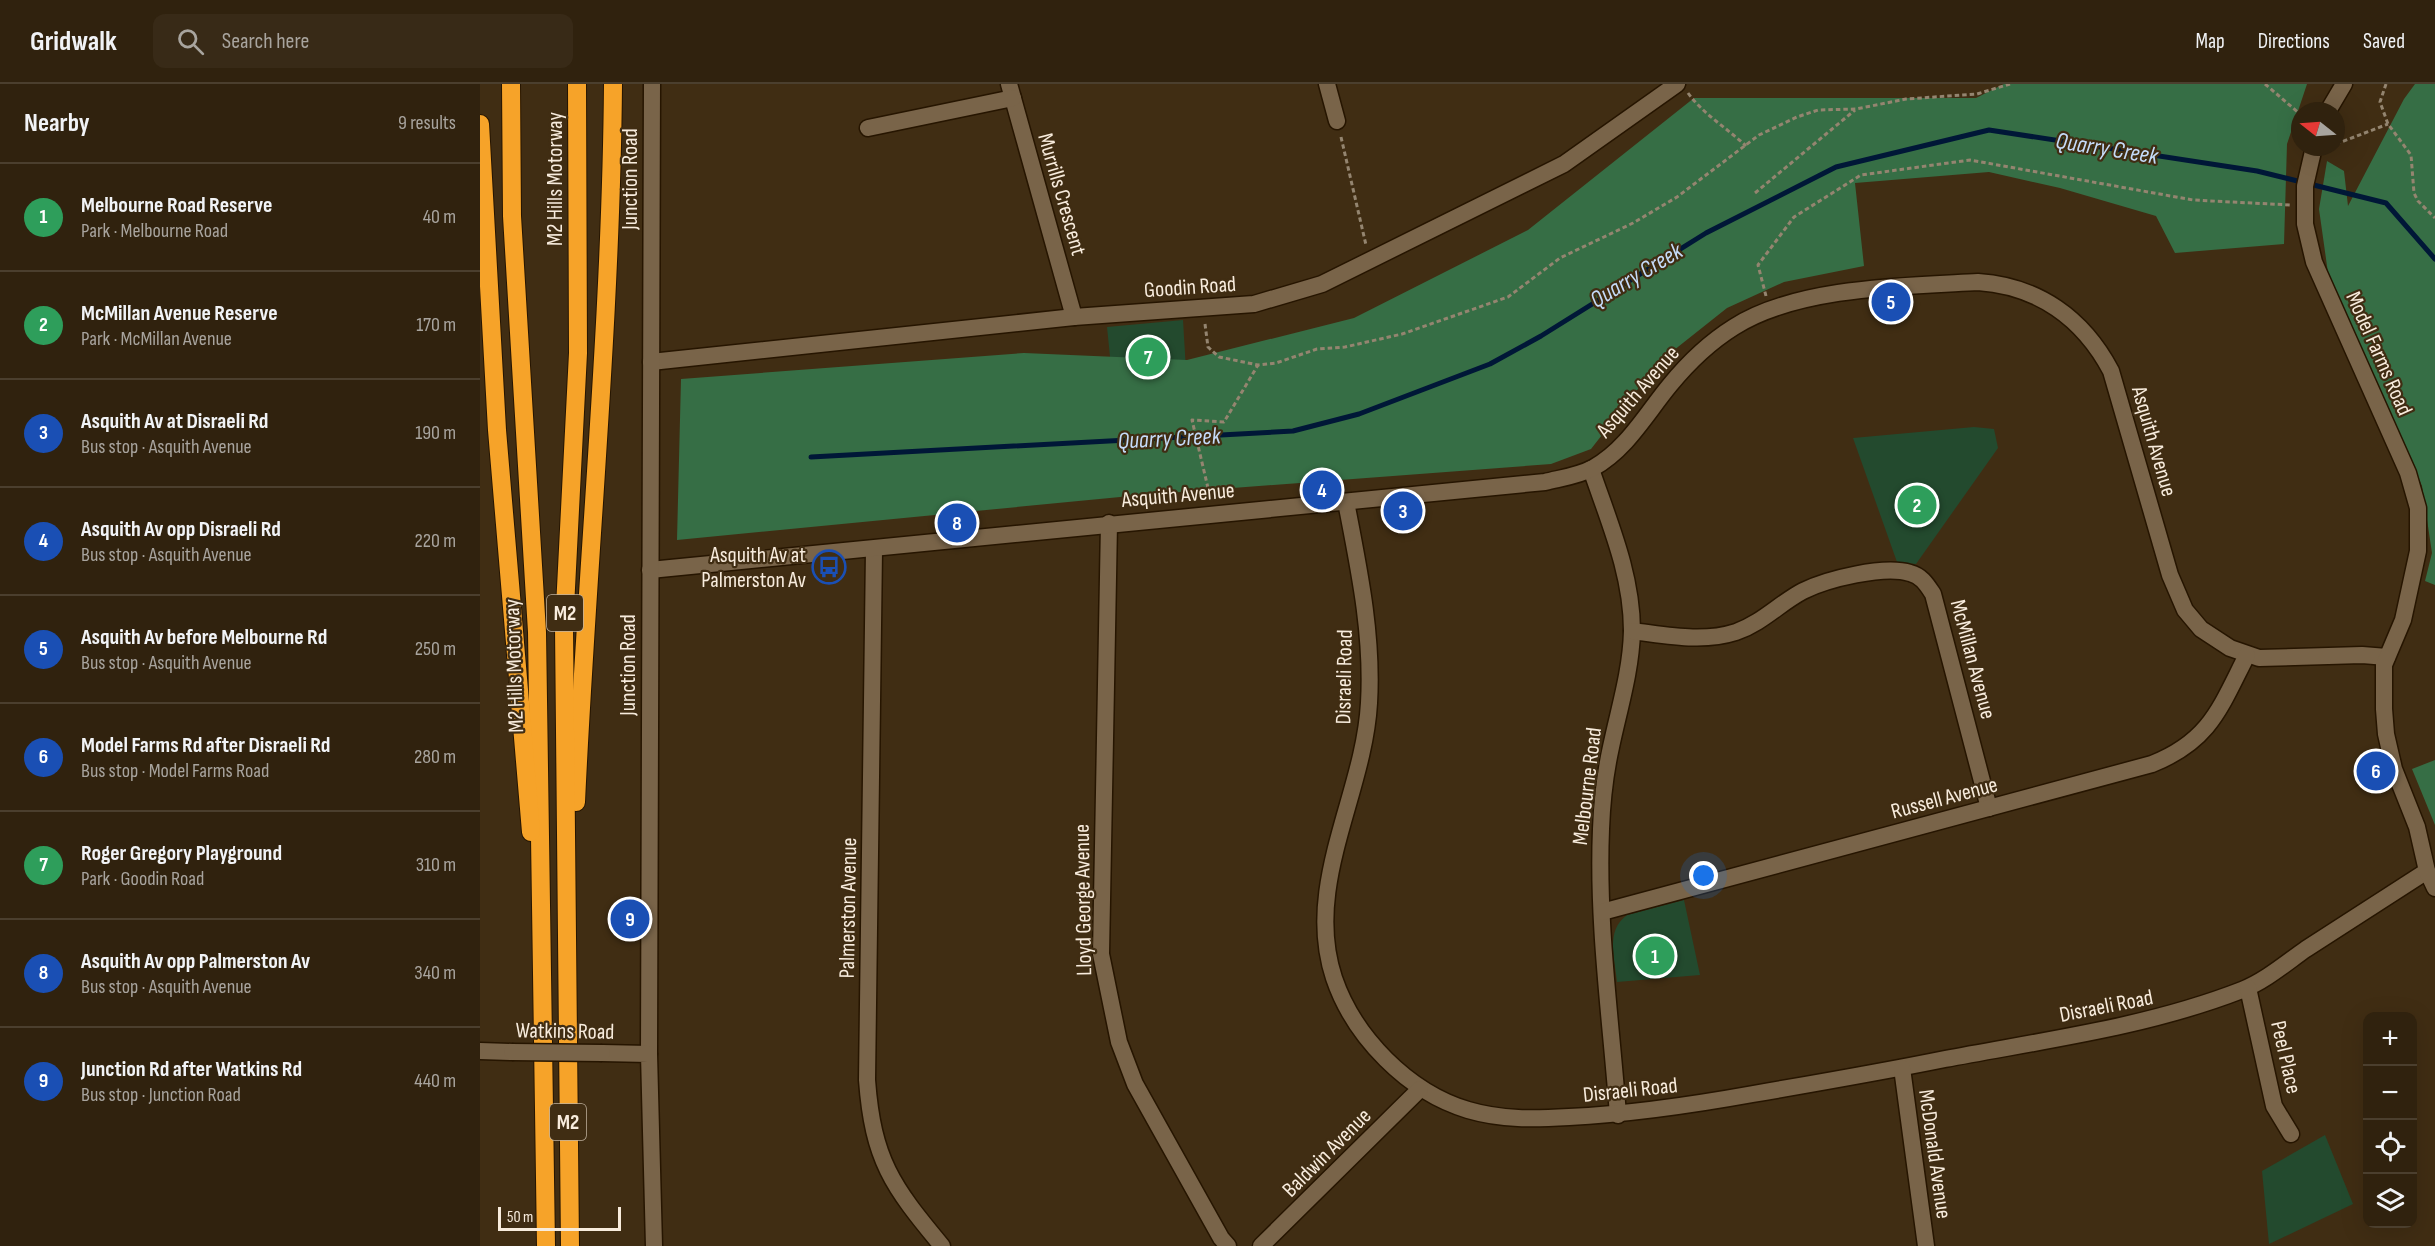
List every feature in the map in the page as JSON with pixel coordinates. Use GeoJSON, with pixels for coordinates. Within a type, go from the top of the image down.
{"type":"FeatureCollection","features":[{"type":"Feature","properties":{"kind":"highway","name":"M2 Hills Motorway"},"geometry":{"type":"LineString","coordinates":[[511,84],[514,250],[537,632],[546,1246]]}},
{"type":"Feature","properties":{"kind":"highway","name":"M2 Hills Motorway"},"geometry":{"type":"LineString","coordinates":[[570,1246],[564,627],[578,353],[577,84]]}},
{"type":"Feature","properties":{"kind":"highway"},"geometry":{"type":"LineString","coordinates":[[567,998],[581,687],[599,450],[613,84]]}},
{"type":"Feature","properties":{"kind":"highway"},"geometry":{"type":"LineString","coordinates":[[480,124],[497,430],[543,941]]}},
{"type":"Feature","properties":{"kind":"street","name":"Junction Road"},"geometry":{"type":"LineString","coordinates":[[652,84],[649,1054],[654,1246]]}},
{"type":"Feature","properties":{"kind":"street"},"geometry":{"type":"LineString","coordinates":[[1327,84],[1337,121]]}},
{"type":"Feature","properties":{"kind":"street","name":"Goodin Road"},"geometry":{"type":"LineString","coordinates":[[651,362],[1074,317],[1254,304],[1322,284],[1564,164],[1657,89],[1677,84]]}},
{"type":"Feature","properties":{"kind":"street"},"geometry":{"type":"LineString","coordinates":[[2333,102],[2344,84]]}},
{"type":"Feature","properties":{"kind":"street"},"geometry":{"type":"LineString","coordinates":[[868,128],[1011,91]]}},
{"type":"Feature","properties":{"kind":"street","name":"Murrills Crescent"},"geometry":{"type":"LineString","coordinates":[[1011,91],[1074,317]]}},
{"type":"Feature","properties":{"kind":"street","name":"Model Farms Road"},"geometry":{"type":"LineString","coordinates":[[2311,156],[2305,186],[2305,206],[2306,225],[2314,262],[2408,473],[2418,508],[2418,551],[2403,620],[2386,657],[2383,675],[2386,734],[2394,769],[2417,827],[2427,871],[2435,888]]}},
{"type":"Feature","properties":{"kind":"street","name":"Asquith Avenue"},"geometry":{"type":"LineString","coordinates":[[650,570],[874,550],[1109,523],[1520,486],[1569,476],[1591,469],[1624,443],[1684,368],[1734,327],[1757,314],[1815,296],[1978,282],[2001,284],[2025,290],[2066,313],[2099,349],[2111,371],[2170,575],[2180,599],[2193,620],[2210,636],[2247,656],[2270,658],[2362,655],[2386,657]]}},
{"type":"Feature","properties":{"kind":"street","name":"Melbourne Road"},"geometry":{"type":"LineString","coordinates":[[1591,469],[1628,585],[1632,631],[1627,682],[1610,749],[1601,810],[1599,862],[1618,1115]]}},
{"type":"Feature","properties":{"kind":"street","name":"Disraeli Road"},"geometry":{"type":"LineString","coordinates":[[1346,502],[1363,584],[1369,639],[1369,706],[1357,773],[1331,864],[1325,923],[1334,976],[1354,1020],[1382,1056],[1420,1089],[1466,1110],[1514,1120],[1618,1115],[1673,1109],[1902,1068],[2175,1014],[2247,988],[2427,871]]}},
{"type":"Feature","properties":{"kind":"street","name":"Lloyd George Avenue"},"geometry":{"type":"LineString","coordinates":[[1109,523],[1101,954],[1107,995],[1119,1042],[1135,1084],[1221,1238],[1228,1246]]}},
{"type":"Feature","properties":{"kind":"street","name":"Palmerston Avenue"},"geometry":{"type":"LineString","coordinates":[[874,550],[867,1080],[870,1117],[879,1152],[892,1183],[942,1246]]}},
{"type":"Feature","properties":{"kind":"street","name":"McMillan Avenue"},"geometry":{"type":"LineString","coordinates":[[1632,631],[1689,638],[1737,632],[1823,582],[1885,571],[1912,573],[1924,580],[1933,594],[1989,808]]}},
{"type":"Feature","properties":{"kind":"street","name":"Russell Avenue"},"geometry":{"type":"LineString","coordinates":[[1602,912],[2152,764],[2182,751],[2194,742],[2213,719],[2247,656]]}},
{"type":"Feature","properties":{"kind":"street","name":"Peel Place"},"geometry":{"type":"LineString","coordinates":[[2247,988],[2274,1107],[2290,1134]]}},
{"type":"Feature","properties":{"kind":"street","name":"Watkins Road"},"geometry":{"type":"LineString","coordinates":[[480,1052],[649,1054]]}},
{"type":"Feature","properties":{"kind":"street","name":"McDonald Avenue"},"geometry":{"type":"LineString","coordinates":[[1902,1068],[1926,1246]]}},
{"type":"Feature","properties":{"kind":"street","name":"Baldwin Avenue"},"geometry":{"type":"LineString","coordinates":[[1261,1246],[1420,1089]]}},
{"type":"Feature","properties":{"kind":"path"},"geometry":{"type":"LineString","coordinates":[[1205,307],[1208,346],[1219,357],[1258,365],[1276,363],[1309,350],[1345,347],[1402,334],[1508,297],[1560,258],[1633,223],[1677,197],[1759,135],[1797,117],[1818,110],[1856,109],[1906,99],[1977,94],[2010,84]]}},
{"type":"Feature","properties":{"kind":"path"},"geometry":{"type":"LineString","coordinates":[[2265,84],[2291,106]]}},
{"type":"Feature","properties":{"kind":"path"},"geometry":{"type":"LineString","coordinates":[[2386,84],[2380,102],[2388,124],[2411,155],[2411,182],[2418,201],[2435,218]]}},
{"type":"Feature","properties":{"kind":"path"},"geometry":{"type":"LineString","coordinates":[[1697,106],[1724,125],[1746,146]]}},
{"type":"Feature","properties":{"kind":"path"},"geometry":{"type":"LineString","coordinates":[[1755,194],[1856,109]]}},
{"type":"Feature","properties":{"kind":"path"},"geometry":{"type":"LineString","coordinates":[[1337,121],[1370,260]]}},
{"type":"Feature","properties":{"kind":"path"},"geometry":{"type":"LineString","coordinates":[[2345,141],[2388,124]]}},
{"type":"Feature","properties":{"kind":"path"},"geometry":{"type":"LineString","coordinates":[[1764,291],[1758,265],[1794,217],[1861,174],[1970,160],[2193,200],[2305,206]]}},
{"type":"Feature","properties":{"kind":"path"},"geometry":{"type":"LineString","coordinates":[[1208,488],[1191,420],[1224,422],[1258,365]]}},
{"type":"Feature","properties":{"kind":"green space"},"geometry":{"type":"Polygon","coordinates":[[[2004,84],[2307,84],[2301,102],[2291,102],[2291,132],[2287,144],[2284,244],[2175,253],[2156,216],[2060,188],[1989,172],[1855,183],[1864,266],[1784,282],[1727,308],[1659,362],[1591,449],[1551,464],[1141,495],[677,540],[681,379],[1024,353],[1187,360],[1354,318],[1528,230],[1694,98],[1976,98],[2004,84]]]}},
{"type":"Feature","properties":{"kind":"green space"},"geometry":{"type":"Polygon","coordinates":[[[2415,84],[2435,84],[2435,585],[2425,581],[2432,553],[2422,486],[2328,273],[2319,209],[2327,161],[2344,171],[2348,206],[2404,99],[2415,84]]]}},
{"type":"Feature","properties":{"kind":"green space"},"geometry":{"type":"Polygon","coordinates":[[[1183,320],[1187,387],[1114,396],[1107,327],[1183,320]]]}},
{"type":"Feature","properties":{"kind":"green space"},"geometry":{"type":"Polygon","coordinates":[[[1974,427],[1994,429],[1998,448],[1916,564],[1897,562],[1853,438],[1974,427]]]}},
{"type":"Feature","properties":{"kind":"green space"},"geometry":{"type":"Polygon","coordinates":[[[2435,760],[2435,825],[2412,769],[2435,760]]]}},
{"type":"Feature","properties":{"kind":"green space"},"geometry":{"type":"Polygon","coordinates":[[[1684,900],[1700,975],[1617,982],[1613,945],[1620,921],[1627,915],[1684,900]]]}},
{"type":"Feature","properties":{"kind":"green space"},"geometry":{"type":"Polygon","coordinates":[[[2325,1135],[2353,1204],[2269,1244],[2262,1171],[2325,1135]]]}},
{"type":"Feature","properties":{"kind":"waterway","name":"Quarry Creek"},"geometry":{"type":"LineString","coordinates":[[811,457],[1293,431],[1359,414],[1490,364],[1541,336],[1706,233],[1836,167],[1989,130],[2257,171],[2386,203],[2435,259]]}},
{"type":"Feature","properties":{"kind":"place","name":"Asquith Av before Melbourne Rd"},"geometry":{"type":"Point","coordinates":[1891,302]}},
{"type":"Feature","properties":{"kind":"place","name":"Roger Gregory Playground"},"geometry":{"type":"Point","coordinates":[1148,357]}},
{"type":"Feature","properties":{"kind":"place","name":"Asquith Av opp Disraeli Rd"},"geometry":{"type":"Point","coordinates":[1322,490]}},
{"type":"Feature","properties":{"kind":"place","name":"McMillan Avenue Reserve"},"geometry":{"type":"Point","coordinates":[1917,505]}},
{"type":"Feature","properties":{"kind":"place","name":"Asquith Av at Disraeli Rd"},"geometry":{"type":"Point","coordinates":[1403,511]}},
{"type":"Feature","properties":{"kind":"place","name":"Asquith Av opp Palmerston Av"},"geometry":{"type":"Point","coordinates":[957,523]}},
{"type":"Feature","properties":{"kind":"place","name":"Asquith Av at Palmerston Av"},"geometry":{"type":"Point","coordinates":[829,567]}},
{"type":"Feature","properties":{"kind":"place","name":"Model Farms Rd after Disraeli Rd"},"geometry":{"type":"Point","coordinates":[2376,771]}},
{"type":"Feature","properties":{"kind":"place","name":"Junction Rd after Watkins Rd"},"geometry":{"type":"Point","coordinates":[630,919]}},
{"type":"Feature","properties":{"kind":"place","name":"Melbourne Road Reserve"},"geometry":{"type":"Point","coordinates":[1655,956]}}]}
